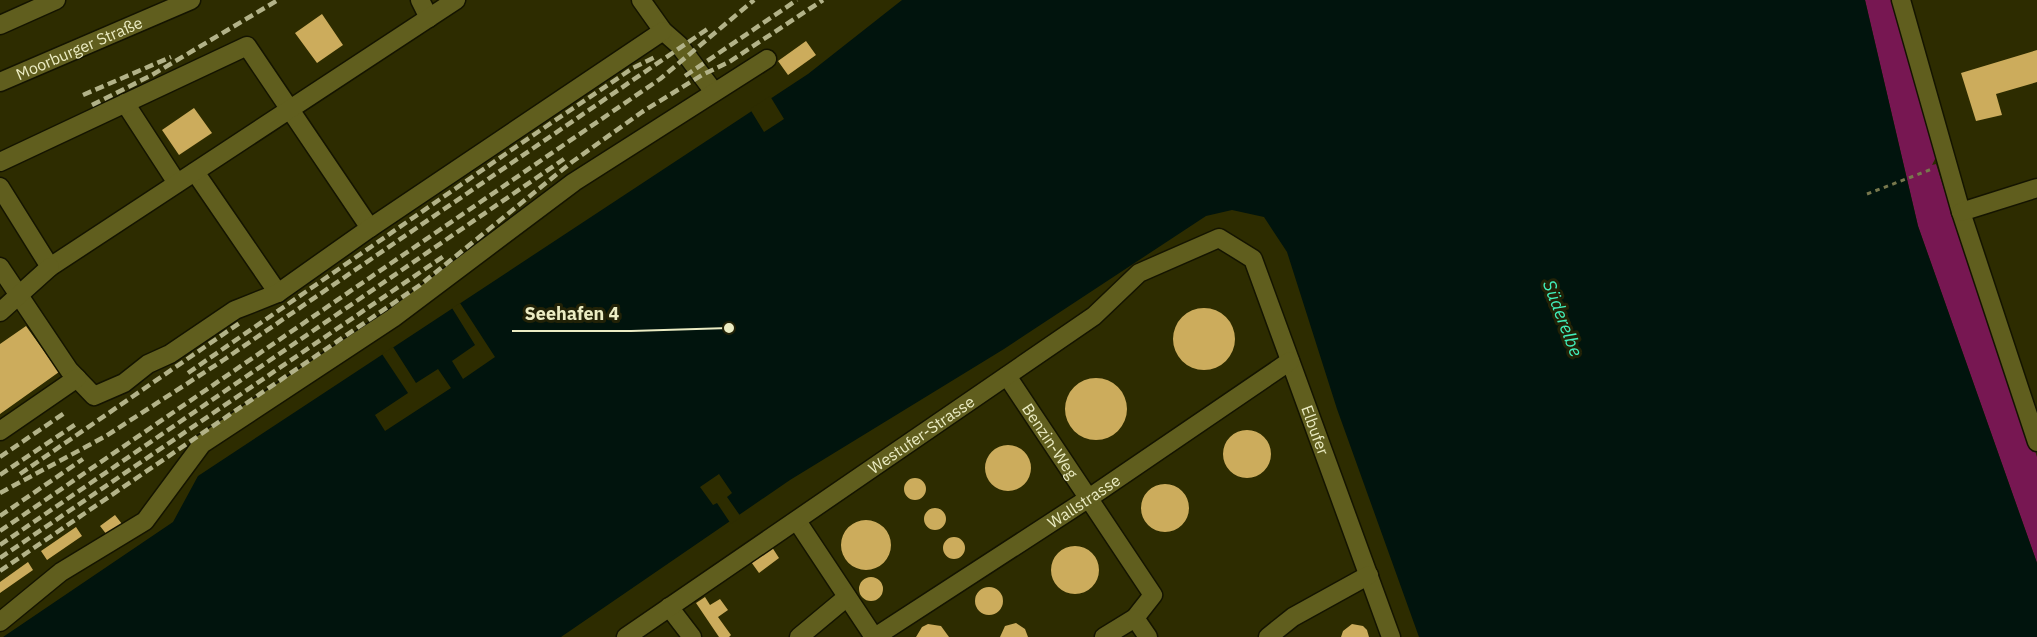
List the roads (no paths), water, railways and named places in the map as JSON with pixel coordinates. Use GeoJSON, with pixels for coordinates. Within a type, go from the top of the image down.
{"type":"FeatureCollection","features":[{"type":"Feature","properties":{"kind":"lane"},"geometry":{"type":"LineString","coordinates":[[0,25],[56,0]]}},
{"type":"Feature","properties":{"kind":"lane","name":"Moorburger Straße"},"geometry":{"type":"LineString","coordinates":[[0,82],[191,0]]}},
{"type":"Feature","properties":{"kind":"lane"},"geometry":{"type":"LineString","coordinates":[[420,0],[429,18]]}},
{"type":"Feature","properties":{"kind":"lane"},"geometry":{"type":"LineString","coordinates":[[0,312],[50,267],[456,0]]}},
{"type":"Feature","properties":{"kind":"lane"},"geometry":{"type":"LineString","coordinates":[[641,0],[663,31],[679,45],[714,92]]}},
{"type":"Feature","properties":{"kind":"lane"},"geometry":{"type":"LineString","coordinates":[[1901,0],[1961,212],[2037,442]]}},
{"type":"Feature","properties":{"kind":"lane"},"geometry":{"type":"LineString","coordinates":[[0,267],[69,370],[94,396],[124,383],[148,364],[170,354],[235,310],[278,293],[370,228],[663,31]]}},
{"type":"Feature","properties":{"kind":"lane"},"geometry":{"type":"LineString","coordinates":[[0,162],[247,46],[370,228]]}},
{"type":"Feature","properties":{"kind":"lane"},"geometry":{"type":"LineString","coordinates":[[0,622],[61,572],[145,520],[202,444],[393,318],[574,182],[767,59]]}},
{"type":"Feature","properties":{"kind":"lane"},"geometry":{"type":"LineString","coordinates":[[124,103],[177,183]]}},
{"type":"Feature","properties":{"kind":"lane"},"geometry":{"type":"LineString","coordinates":[[195,172],[278,293]]}},
{"type":"Feature","properties":{"kind":"lane"},"geometry":{"type":"LineString","coordinates":[[0,187],[50,267]]}},
{"type":"Feature","properties":{"kind":"lane"},"geometry":{"type":"LineString","coordinates":[[1961,212],[2037,188]]}},
{"type":"Feature","properties":{"kind":"lane","name":"Elbufer"},"geometry":{"type":"LineString","coordinates":[[1219,238],[1252,259],[1391,637]]}},
{"type":"Feature","properties":{"kind":"lane","name":"Westufer-Strasse"},"geometry":{"type":"LineString","coordinates":[[626,637],[1094,316],[1139,273],[1219,238]]}},
{"type":"Feature","properties":{"kind":"lane","name":"Wallstrasse"},"geometry":{"type":"LineString","coordinates":[[874,637],[1089,498],[1290,361]]}},
{"type":"Feature","properties":{"kind":"lane","name":"Benzin-Weg"},"geometry":{"type":"LineString","coordinates":[[1007,376],[1153,595],[1135,618]]}},
{"type":"Feature","properties":{"kind":"lane"},"geometry":{"type":"LineString","coordinates":[[0,430],[76,378]]}},
{"type":"Feature","properties":{"kind":"lane"},"geometry":{"type":"LineString","coordinates":[[797,521],[874,637]]}},
{"type":"Feature","properties":{"kind":"lane"},"geometry":{"type":"LineString","coordinates":[[1268,637],[1293,617],[1369,575]]}},
{"type":"Feature","properties":{"kind":"lane"},"geometry":{"type":"LineString","coordinates":[[799,637],[848,597]]}},
{"type":"Feature","properties":{"kind":"lane"},"geometry":{"type":"LineString","coordinates":[[669,607],[692,637]]}},
{"type":"Feature","properties":{"kind":"lane"},"geometry":{"type":"LineString","coordinates":[[1104,637],[1135,618],[1148,637]]}},
{"type":"Feature","properties":{"kind":"water","name":"Süderelbe"},"geometry":{"type":"Polygon","coordinates":[[[902,0],[1865,0],[1918,226],[2037,563],[2037,637],[1419,637],[1337,409],[1287,252],[1264,217],[1232,210],[1206,216],[1004,349],[790,480],[561,637],[3,637],[173,522],[198,476],[808,74],[902,0]]]}},
{"type":"Feature","properties":{"kind":"railway"},"geometry":{"type":"LineString","coordinates":[[92,105],[152,75],[278,0]]}},
{"type":"Feature","properties":{"kind":"railway"},"geometry":{"type":"LineString","coordinates":[[0,531],[660,79],[754,0]]}},
{"type":"Feature","properties":{"kind":"railway"},"geometry":{"type":"LineString","coordinates":[[685,76],[797,0]]}},
{"type":"Feature","properties":{"kind":"railway"},"geometry":{"type":"LineString","coordinates":[[0,571],[420,285],[572,162],[642,112],[702,75],[729,62],[823,0]]}},
{"type":"Feature","properties":{"kind":"railway"},"geometry":{"type":"LineString","coordinates":[[0,493],[106,436],[222,361],[709,28]]}},
{"type":"Feature","properties":{"kind":"railway"},"geometry":{"type":"LineString","coordinates":[[83,95],[171,57]]}},
{"type":"Feature","properties":{"kind":"railway"},"geometry":{"type":"LineString","coordinates":[[188,373],[520,144],[633,68],[655,57]]}},
{"type":"Feature","properties":{"kind":"railway"},"geometry":{"type":"LineString","coordinates":[[0,545],[564,159]]}},
{"type":"Feature","properties":{"kind":"railway"},"geometry":{"type":"LineString","coordinates":[[0,558],[444,256]]}},
{"type":"Feature","properties":{"kind":"railway"},"geometry":{"type":"LineString","coordinates":[[20,474],[241,322]]}},
{"type":"Feature","properties":{"kind":"railway"},"geometry":{"type":"LineString","coordinates":[[0,457],[66,412]]}},
{"type":"Feature","properties":{"kind":"railway"},"geometry":{"type":"LineString","coordinates":[[0,475],[76,424]]}},
{"type":"Feature","properties":{"kind":"railway"},"geometry":{"type":"LineString","coordinates":[[0,516],[83,459]]}},
{"type":"Feature","properties":{"kind":"place","name":"Seehafen 4"},"geometry":{"type":"Point","coordinates":[729,328]}}]}
